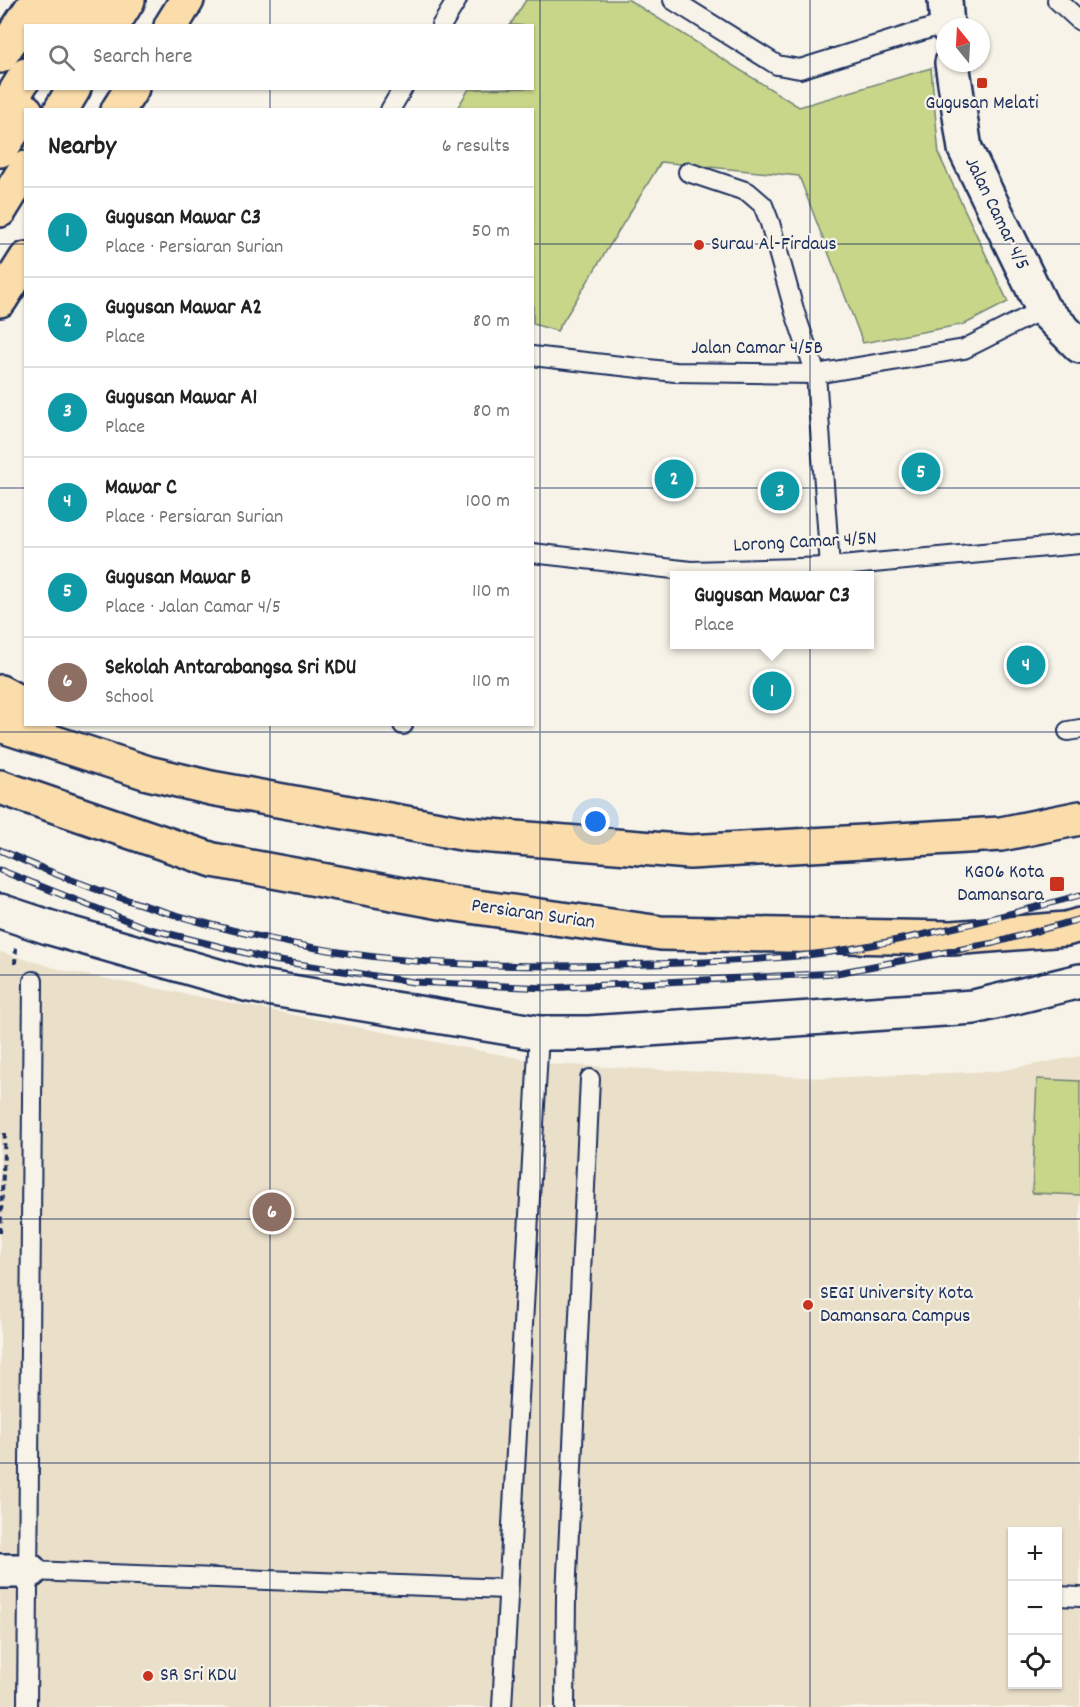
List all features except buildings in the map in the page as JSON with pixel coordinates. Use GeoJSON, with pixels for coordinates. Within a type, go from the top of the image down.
{"type":"FeatureCollection","features":[{"type":"Feature","properties":{"kind":"main road"},"geometry":{"type":"LineString","coordinates":[[0,56],[37,0]]}},
{"type":"Feature","properties":{"kind":"main road"},"geometry":{"type":"LineString","coordinates":[[56,24],[71,0]]}},
{"type":"Feature","properties":{"kind":"main road"},"geometry":{"type":"LineString","coordinates":[[80,24],[95,0]]}},
{"type":"Feature","properties":{"kind":"main road"},"geometry":{"type":"LineString","coordinates":[[113,24],[128,0]]}},
{"type":"Feature","properties":{"kind":"main road"},"geometry":{"type":"LineString","coordinates":[[172,24],[187,0]]}},
{"type":"Feature","properties":{"kind":"main road"},"geometry":{"type":"LineString","coordinates":[[0,117],[24,78]]}},
{"type":"Feature","properties":{"kind":"main road"},"geometry":{"type":"LineString","coordinates":[[27,108],[38,90]]}},
{"type":"Feature","properties":{"kind":"main road"},"geometry":{"type":"LineString","coordinates":[[62,108],[73,90]]}},
{"type":"Feature","properties":{"kind":"main road"},"geometry":{"type":"LineString","coordinates":[[119,108],[131,90]]}},
{"type":"Feature","properties":{"kind":"main road"},"geometry":{"type":"LineString","coordinates":[[0,150],[24,113]]}},
{"type":"Feature","properties":{"kind":"main road"},"geometry":{"type":"LineString","coordinates":[[0,210],[24,171]]}},
{"type":"Feature","properties":{"kind":"main road"},"geometry":{"type":"LineString","coordinates":[[0,300],[24,262]]}},
{"type":"Feature","properties":{"kind":"main road"},"geometry":{"type":"LineString","coordinates":[[0,692],[24,705]]}},
{"type":"Feature","properties":{"kind":"main road"},"geometry":{"type":"LineString","coordinates":[[0,725],[148,773],[211,788],[467,834],[690,852],[1001,834],[1080,818]]}},
{"type":"Feature","properties":{"kind":"main road"},"geometry":{"type":"LineString","coordinates":[[63,726],[148,773]]}},
{"type":"Feature","properties":{"kind":"main road","name":"Persiaran Surian"},"geometry":{"type":"LineString","coordinates":[[0,787],[213,860],[441,902],[661,933],[952,938],[1066,929],[1080,925]]}},
{"type":"Feature","properties":{"kind":"street","name":"Jalan Camar 4/5"},"geometry":{"type":"LineString","coordinates":[[953,72],[965,149],[1043,309],[1080,346]]}},
{"type":"Feature","properties":{"kind":"street"},"geometry":{"type":"LineString","coordinates":[[0,911],[73,935],[249,985],[538,1033],[590,1033],[974,1006],[1080,981]]}},
{"type":"Feature","properties":{"kind":"lane"},"geometry":{"type":"LineString","coordinates":[[442,24],[457,0]]}},
{"type":"Feature","properties":{"kind":"lane"},"geometry":{"type":"LineString","coordinates":[[673,0],[777,65],[800,69],[946,17]]}},
{"type":"Feature","properties":{"kind":"lane"},"geometry":{"type":"LineString","coordinates":[[1057,0],[1080,21]]}},
{"type":"Feature","properties":{"kind":"lane"},"geometry":{"type":"LineString","coordinates":[[391,108],[402,90]]}},
{"type":"Feature","properties":{"kind":"lane"},"geometry":{"type":"LineString","coordinates":[[688,172],[748,192],[762,205],[816,374],[830,567]]}},
{"type":"Feature","properties":{"kind":"lane","name":"Jalan Camar 4/5B"},"geometry":{"type":"LineString","coordinates":[[534,356],[675,372],[816,374],[964,349],[1043,309]]}},
{"type":"Feature","properties":{"kind":"lane","name":"Lorong Camar 4/5N"},"geometry":{"type":"LineString","coordinates":[[534,553],[691,571],[830,567],[1080,544]]}},
{"type":"Feature","properties":{"kind":"lane"},"geometry":{"type":"LineString","coordinates":[[27,1707],[15,1571],[33,981]]}},
{"type":"Feature","properties":{"kind":"lane"},"geometry":{"type":"LineString","coordinates":[[502,1707],[538,1033]]}},
{"type":"Feature","properties":{"kind":"lane"},"geometry":{"type":"LineString","coordinates":[[565,1707],[566,1596],[590,1079]]}},
{"type":"Feature","properties":{"kind":"lane"},"geometry":{"type":"LineString","coordinates":[[15,1571],[507,1589]]}},
{"type":"Feature","properties":{"kind":"lane"},"geometry":{"type":"LineString","coordinates":[[1062,1596],[1080,1597]]}},
{"type":"Feature","properties":{"kind":"shaded area"},"geometry":{"type":"Polygon","coordinates":[[[0,952],[66,971],[549,1064],[824,1078],[998,1071],[1080,1056],[1080,1707],[0,1707],[0,952]]]}},
{"type":"Feature","properties":{"kind":"green space"},"geometry":{"type":"Polygon","coordinates":[[[526,0],[629,0],[799,107],[931,68],[939,155],[1008,302],[965,324],[863,343],[799,176],[661,162],[557,331],[534,324],[534,108],[457,108],[468,90],[534,90],[534,24],[511,24],[526,0]]]}},
{"type":"Feature","properties":{"kind":"green space"},"geometry":{"type":"Polygon","coordinates":[[[1037,1079],[1080,1081],[1080,1195],[1032,1193],[1037,1079]]]}},
{"type":"Feature","properties":{"kind":"railway"},"geometry":{"type":"LineString","coordinates":[[0,850],[98,890],[204,923],[257,936],[364,955],[474,964],[620,965],[809,955],[926,934],[1080,895]]}},
{"type":"Feature","properties":{"kind":"railway"},"geometry":{"type":"LineString","coordinates":[[0,870],[146,928],[273,960],[413,982],[548,988],[837,973],[994,943],[1080,919]]}},
{"type":"Feature","properties":{"kind":"place","name":"Gugusan Melati"},"geometry":{"type":"Point","coordinates":[982,83]}},
{"type":"Feature","properties":{"kind":"place","name":"Surau Al-Firdaus"},"geometry":{"type":"Point","coordinates":[699,245]}},
{"type":"Feature","properties":{"kind":"place","name":"Gugusan Mawar B"},"geometry":{"type":"Point","coordinates":[921,472]}},
{"type":"Feature","properties":{"kind":"place","name":"Gugusan Mawar A2"},"geometry":{"type":"Point","coordinates":[674,479]}},
{"type":"Feature","properties":{"kind":"place","name":"Gugusan Mawar A1"},"geometry":{"type":"Point","coordinates":[780,491]}},
{"type":"Feature","properties":{"kind":"place","name":"Mawar C"},"geometry":{"type":"Point","coordinates":[1026,665]}},
{"type":"Feature","properties":{"kind":"place","name":"Gugusan Mawar C3"},"geometry":{"type":"Point","coordinates":[772,691]}},
{"type":"Feature","properties":{"kind":"place","name":"KG06 Kota Damansara"},"geometry":{"type":"Point","coordinates":[1057,884]}},
{"type":"Feature","properties":{"kind":"place","name":"Sekolah Antarabangsa Sri KDU"},"geometry":{"type":"Point","coordinates":[272,1212]}},
{"type":"Feature","properties":{"kind":"place","name":"SEGI University Kota Damansara Campus"},"geometry":{"type":"Point","coordinates":[808,1305]}},
{"type":"Feature","properties":{"kind":"place","name":"SR Sri KDU"},"geometry":{"type":"Point","coordinates":[148,1676]}}]}
